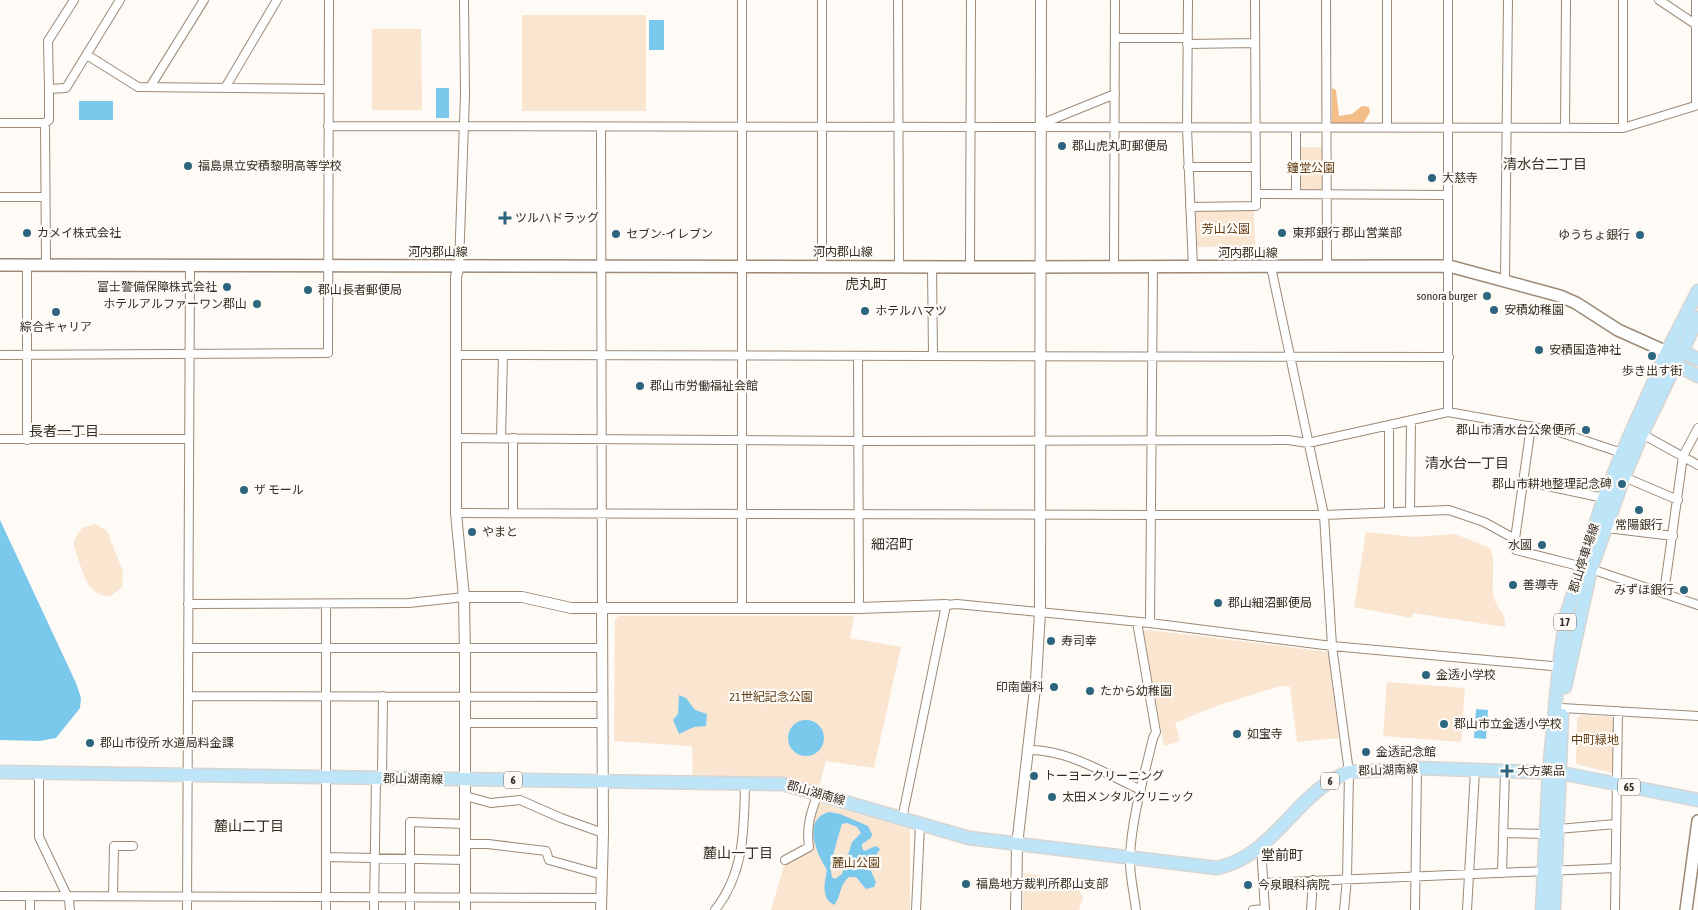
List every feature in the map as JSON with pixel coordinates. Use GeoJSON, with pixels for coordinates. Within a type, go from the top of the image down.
{"type":"FeatureCollection","features":[{"type":"Feature","properties":{"kind":"main road","name":"河内郡山線"},"geometry":{"type":"LineString","coordinates":[[0,265],[1449,266],[1505,280],[1576,303],[1618,330],[1667,352]]}},
{"type":"Feature","properties":{"kind":"main road","name":"郡山停車場線"},"geometry":{"type":"LineString","coordinates":[[1586,568],[1604,498],[1622,453],[1667,352],[1698,291]]}},
{"type":"Feature","properties":{"kind":"main road","name":"郡山停車場線"},"geometry":{"type":"LineString","coordinates":[[1554,910],[1550,871],[1551,831],[1566,616],[1586,568],[1607,528],[1624,477],[1642,434],[1674,364],[1698,318]]}},
{"type":"Feature","properties":{"kind":"main road"},"geometry":{"type":"LineString","coordinates":[[1698,359],[1681,351],[1667,352],[1674,364],[1698,376]]}},
{"type":"Feature","properties":{"kind":"main road","name":"郡山停車場線"},"geometry":{"type":"LineString","coordinates":[[1555,772],[1562,708],[1563,667]]}},
{"type":"Feature","properties":{"kind":"main road","name":"郡山湖南線"},"geometry":{"type":"LineString","coordinates":[[0,772],[792,784],[920,825],[969,838],[1217,868],[1229,866],[1248,856],[1261,846],[1316,792],[1339,775],[1349,772],[1417,768],[1555,772]]}},
{"type":"Feature","properties":{"kind":"main road","name":"65"},"geometry":{"type":"LineString","coordinates":[[1555,772],[1698,800]]}},
{"type":"Feature","properties":{"kind":"main road"},"geometry":{"type":"LineString","coordinates":[[1686,910],[1698,821]]}},
{"type":"Feature","properties":{"kind":"main road","name":"郡山停車場線"},"geometry":{"type":"LineString","coordinates":[[1542,910],[1550,871]]}},
{"type":"Feature","properties":{"kind":"street"},"geometry":{"type":"LineString","coordinates":[[46,265],[45,123],[48,120],[48,42],[74,0]]}},
{"type":"Feature","properties":{"kind":"street"},"geometry":{"type":"LineString","coordinates":[[48,89],[66,88],[120,0]]}},
{"type":"Feature","properties":{"kind":"street"},"geometry":{"type":"LineString","coordinates":[[150,87],[204,0]]}},
{"type":"Feature","properties":{"kind":"street"},"geometry":{"type":"LineString","coordinates":[[224,88],[277,0]]}},
{"type":"Feature","properties":{"kind":"street"},"geometry":{"type":"LineString","coordinates":[[0,355],[328,353],[329,0]]}},
{"type":"Feature","properties":{"kind":"street"},"geometry":{"type":"LineString","coordinates":[[464,0],[463,127],[459,265],[456,277],[455,438],[456,513],[464,597],[465,910]]}},
{"type":"Feature","properties":{"kind":"street"},"geometry":{"type":"LineString","coordinates":[[742,0],[742,608]]}},
{"type":"Feature","properties":{"kind":"street"},"geometry":{"type":"LineString","coordinates":[[822,0],[822,266]]}},
{"type":"Feature","properties":{"kind":"street"},"geometry":{"type":"LineString","coordinates":[[898,0],[899,266]]}},
{"type":"Feature","properties":{"kind":"street"},"geometry":{"type":"LineString","coordinates":[[970,267],[969,127],[971,0]]}},
{"type":"Feature","properties":{"kind":"street"},"geometry":{"type":"LineString","coordinates":[[1016,910],[1017,845],[1036,680],[1040,612],[1041,0]]}},
{"type":"Feature","properties":{"kind":"street"},"geometry":{"type":"LineString","coordinates":[[1114,267],[1115,0]]}},
{"type":"Feature","properties":{"kind":"street"},"geometry":{"type":"LineString","coordinates":[[1188,0],[1187,128],[1193,267]]}},
{"type":"Feature","properties":{"kind":"street"},"geometry":{"type":"LineString","coordinates":[[1190,207],[1256,206],[1255,0]]}},
{"type":"Feature","properties":{"kind":"street"},"geometry":{"type":"LineString","coordinates":[[1326,0],[1326,267]]}},
{"type":"Feature","properties":{"kind":"street"},"geometry":{"type":"LineString","coordinates":[[1387,0],[1387,127]]}},
{"type":"Feature","properties":{"kind":"street"},"geometry":{"type":"LineString","coordinates":[[1448,0],[1448,412]]}},
{"type":"Feature","properties":{"kind":"street"},"geometry":{"type":"LineString","coordinates":[[1505,280],[1508,0]]}},
{"type":"Feature","properties":{"kind":"street"},"geometry":{"type":"LineString","coordinates":[[1566,0],[1566,128]]}},
{"type":"Feature","properties":{"kind":"street"},"geometry":{"type":"LineString","coordinates":[[1623,0],[1623,128]]}},
{"type":"Feature","properties":{"kind":"street"},"geometry":{"type":"LineString","coordinates":[[1659,0],[1697,26]]}},
{"type":"Feature","properties":{"kind":"street"},"geometry":{"type":"LineString","coordinates":[[328,126],[822,128],[1041,125],[1255,129],[1387,127],[1623,128],[1697,105],[1696,0]]}},
{"type":"Feature","properties":{"kind":"street"},"geometry":{"type":"LineString","coordinates":[[1114,38],[1255,44]]}},
{"type":"Feature","properties":{"kind":"street"},"geometry":{"type":"LineString","coordinates":[[87,55],[138,87],[329,89]]}},
{"type":"Feature","properties":{"kind":"street"},"geometry":{"type":"LineString","coordinates":[[1041,125],[1114,94]]}},
{"type":"Feature","properties":{"kind":"street"},"geometry":{"type":"LineString","coordinates":[[0,123],[45,123]]}},
{"type":"Feature","properties":{"kind":"street"},"geometry":{"type":"LineString","coordinates":[[601,910],[603,875],[602,128]]}},
{"type":"Feature","properties":{"kind":"street"},"geometry":{"type":"LineString","coordinates":[[1296,128],[1296,194]]}},
{"type":"Feature","properties":{"kind":"street"},"geometry":{"type":"LineString","coordinates":[[1188,167],[1256,167]]}},
{"type":"Feature","properties":{"kind":"street"},"geometry":{"type":"LineString","coordinates":[[1256,194],[1448,196]]}},
{"type":"Feature","properties":{"kind":"street"},"geometry":{"type":"LineString","coordinates":[[0,197],[46,197]]}},
{"type":"Feature","properties":{"kind":"street"},"geometry":{"type":"LineString","coordinates":[[26,440],[27,265]]}},
{"type":"Feature","properties":{"kind":"street"},"geometry":{"type":"LineString","coordinates":[[187,910],[188,355],[190,266]]}},
{"type":"Feature","properties":{"kind":"street"},"geometry":{"type":"LineString","coordinates":[[932,267],[933,355]]}},
{"type":"Feature","properties":{"kind":"street"},"geometry":{"type":"LineString","coordinates":[[1150,623],[1153,267]]}},
{"type":"Feature","properties":{"kind":"street"},"geometry":{"type":"LineString","coordinates":[[1271,267],[1324,515],[1332,646],[1349,772],[1347,879],[1344,910]]}},
{"type":"Feature","properties":{"kind":"street"},"geometry":{"type":"LineString","coordinates":[[455,355],[1449,357]]}},
{"type":"Feature","properties":{"kind":"street"},"geometry":{"type":"LineString","coordinates":[[501,438],[503,355]]}},
{"type":"Feature","properties":{"kind":"street"},"geometry":{"type":"LineString","coordinates":[[858,356],[859,608]]}},
{"type":"Feature","properties":{"kind":"street"},"geometry":{"type":"LineString","coordinates":[[455,438],[859,441],[1152,439],[1288,440],[1308,443],[1448,412],[1556,431],[1622,453]]}},
{"type":"Feature","properties":{"kind":"street"},"geometry":{"type":"LineString","coordinates":[[1410,512],[1411,420]]}},
{"type":"Feature","properties":{"kind":"street"},"geometry":{"type":"LineString","coordinates":[[1388,512],[1389,425]]}},
{"type":"Feature","properties":{"kind":"street"},"geometry":{"type":"LineString","coordinates":[[1531,426],[1515,538],[1516,550],[1586,568],[1698,605]]}},
{"type":"Feature","properties":{"kind":"street"},"geometry":{"type":"LineString","coordinates":[[1664,594],[1683,456],[1698,428]]}},
{"type":"Feature","properties":{"kind":"street"},"geometry":{"type":"LineString","coordinates":[[1642,434],[1698,464]]}},
{"type":"Feature","properties":{"kind":"street"},"geometry":{"type":"LineString","coordinates":[[513,438],[513,514]]}},
{"type":"Feature","properties":{"kind":"street"},"geometry":{"type":"LineString","coordinates":[[0,439],[189,439]]}},
{"type":"Feature","properties":{"kind":"street"},"geometry":{"type":"LineString","coordinates":[[1624,477],[1678,500]]}},
{"type":"Feature","properties":{"kind":"street"},"geometry":{"type":"LineString","coordinates":[[1523,481],[1604,498]]}},
{"type":"Feature","properties":{"kind":"street"},"geometry":{"type":"LineString","coordinates":[[456,513],[1151,516],[1324,515],[1449,510],[1484,522],[1515,538]]}},
{"type":"Feature","properties":{"kind":"street"},"geometry":{"type":"LineString","coordinates":[[1607,528],[1673,536]]}},
{"type":"Feature","properties":{"kind":"street"},"geometry":{"type":"LineString","coordinates":[[188,604],[409,604],[464,597],[522,597],[571,608],[859,608],[946,606],[957,604],[1150,623],[1332,646],[1563,667]]}},
{"type":"Feature","properties":{"kind":"street"},"geometry":{"type":"LineString","coordinates":[[326,604],[326,910]]}},
{"type":"Feature","properties":{"kind":"street"},"geometry":{"type":"LineString","coordinates":[[902,819],[946,606]]}},
{"type":"Feature","properties":{"kind":"street"},"geometry":{"type":"LineString","coordinates":[[1136,622],[1156,732],[1141,790],[1130,858],[1136,910]]}},
{"type":"Feature","properties":{"kind":"street"},"geometry":{"type":"LineString","coordinates":[[188,648],[602,648]]}},
{"type":"Feature","properties":{"kind":"street"},"geometry":{"type":"LineString","coordinates":[[188,696],[602,697]]}},
{"type":"Feature","properties":{"kind":"street"},"geometry":{"type":"LineString","coordinates":[[374,910],[374,858],[383,696]]}},
{"type":"Feature","properties":{"kind":"street"},"geometry":{"type":"LineString","coordinates":[[1562,708],[1698,716]]}},
{"type":"Feature","properties":{"kind":"street"},"geometry":{"type":"LineString","coordinates":[[1615,910],[1618,711]]}},
{"type":"Feature","properties":{"kind":"street"},"geometry":{"type":"LineString","coordinates":[[465,723],[602,723]]}},
{"type":"Feature","properties":{"kind":"street"},"geometry":{"type":"LineString","coordinates":[[1028,750],[1063,755],[1141,790]]}},
{"type":"Feature","properties":{"kind":"street"},"geometry":{"type":"LineString","coordinates":[[1415,910],[1417,768]]}},
{"type":"Feature","properties":{"kind":"street"},"geometry":{"type":"LineString","coordinates":[[1502,873],[1505,770]]}},
{"type":"Feature","properties":{"kind":"street"},"geometry":{"type":"LineString","coordinates":[[1467,910],[1475,771]]}},
{"type":"Feature","properties":{"kind":"street"},"geometry":{"type":"LineString","coordinates":[[39,772],[39,837],[66,896],[70,910]]}},
{"type":"Feature","properties":{"kind":"street"},"geometry":{"type":"LineString","coordinates":[[715,910],[734,880],[739,863],[743,843],[745,783]]}},
{"type":"Feature","properties":{"kind":"street"},"geometry":{"type":"LineString","coordinates":[[784,860],[809,847],[808,818],[818,793]]}},
{"type":"Feature","properties":{"kind":"street"},"geometry":{"type":"LineString","coordinates":[[465,796],[491,802],[520,800],[561,818],[603,833]]}},
{"type":"Feature","properties":{"kind":"street"},"geometry":{"type":"LineString","coordinates":[[410,910],[410,822],[465,824]]}},
{"type":"Feature","properties":{"kind":"street"},"geometry":{"type":"LineString","coordinates":[[1503,833],[1551,831],[1616,824]]}},
{"type":"Feature","properties":{"kind":"street"},"geometry":{"type":"LineString","coordinates":[[916,910],[920,825]]}},
{"type":"Feature","properties":{"kind":"street"},"geometry":{"type":"LineString","coordinates":[[465,844],[488,844],[546,851],[549,860],[603,875]]}},
{"type":"Feature","properties":{"kind":"street"},"geometry":{"type":"LineString","coordinates":[[113,895],[114,846],[133,846]]}},
{"type":"Feature","properties":{"kind":"street"},"geometry":{"type":"LineString","coordinates":[[1253,910],[1265,909],[1261,846]]}},
{"type":"Feature","properties":{"kind":"street"},"geometry":{"type":"LineString","coordinates":[[326,857],[465,860]]}},
{"type":"Feature","properties":{"kind":"street"},"geometry":{"type":"LineString","coordinates":[[1264,883],[1616,868]]}},
{"type":"Feature","properties":{"kind":"street"},"geometry":{"type":"LineString","coordinates":[[1311,910],[1313,880]]}},
{"type":"Feature","properties":{"kind":"street"},"geometry":{"type":"LineString","coordinates":[[0,896],[465,896],[601,898]]}},
{"type":"Feature","properties":{"kind":"street"},"geometry":{"type":"LineString","coordinates":[[30,896],[30,910]]}},
{"type":"Feature","properties":{"kind":"green space"},"geometry":{"type":"Polygon","coordinates":[[[522,15],[646,15],[646,111],[522,111],[522,15]]]}},
{"type":"Feature","properties":{"kind":"green space"},"geometry":{"type":"Polygon","coordinates":[[[372,29],[421,29],[422,110],[372,110],[372,29]]]}},
{"type":"Feature","properties":{"kind":"green space","name":"鐘堂公園"},"geometry":{"type":"Polygon","coordinates":[[[1300,147],[1323,147],[1324,191],[1301,191],[1299,189],[1300,147]]]}},
{"type":"Feature","properties":{"kind":"green space","name":"芳山公園"},"geometry":{"type":"Polygon","coordinates":[[[1196,211],[1254,211],[1255,246],[1197,247],[1196,211]]]}},
{"type":"Feature","properties":{"kind":"green space"},"geometry":{"type":"Polygon","coordinates":[[[95,524],[107,531],[123,572],[122,587],[111,596],[95,592],[90,586],[82,571],[74,547],[74,540],[82,528],[95,524]]]}},
{"type":"Feature","properties":{"kind":"green space"},"geometry":{"type":"Polygon","coordinates":[[[1366,532],[1415,537],[1455,534],[1490,548],[1493,560],[1494,598],[1503,614],[1505,627],[1414,613],[1411,618],[1354,607],[1366,532]]]}},
{"type":"Feature","properties":{"kind":"green space","name":"21世紀記念公園"},"geometry":{"type":"Polygon","coordinates":[[[619,616],[854,616],[850,638],[901,647],[874,768],[826,761],[819,787],[787,778],[693,777],[692,746],[614,741],[615,619],[619,616]]]}},
{"type":"Feature","properties":{"kind":"green space"},"geometry":{"type":"Polygon","coordinates":[[[1149,630],[1328,652],[1339,738],[1297,742],[1290,687],[1280,686],[1216,706],[1175,723],[1180,741],[1164,746],[1143,631],[1149,630]]]}},
{"type":"Feature","properties":{"kind":"green space"},"geometry":{"type":"Polygon","coordinates":[[[1387,682],[1465,688],[1461,742],[1383,736],[1387,682]]]}},
{"type":"Feature","properties":{"kind":"green space","name":"中町緑地"},"geometry":{"type":"Polygon","coordinates":[[[1581,715],[1616,717],[1612,773],[1576,764],[1577,719],[1581,715]]]}},
{"type":"Feature","properties":{"kind":"green space","name":"麓山公園"},"geometry":{"type":"Polygon","coordinates":[[[817,802],[910,829],[910,910],[771,910],[785,862],[812,846],[810,830],[817,802]]]}},
{"type":"Feature","properties":{"kind":"green space"},"geometry":{"type":"Polygon","coordinates":[[[1024,873],[1074,880],[1083,898],[1079,910],[1023,910],[1024,873]]]}},
{"type":"Feature","properties":{"kind":"shaded area"},"geometry":{"type":"Polygon","coordinates":[[[1332,88],[1336,90],[1339,116],[1352,114],[1362,106],[1369,107],[1370,112],[1363,124],[1332,123],[1332,88]]]}},
{"type":"Feature","properties":{"kind":"water"},"geometry":{"type":"Polygon","coordinates":[[[649,20],[664,20],[664,50],[649,50],[649,20]]]}},
{"type":"Feature","properties":{"kind":"water"},"geometry":{"type":"Polygon","coordinates":[[[436,88],[449,88],[449,118],[436,118],[436,88]]]}},
{"type":"Feature","properties":{"kind":"water"},"geometry":{"type":"Polygon","coordinates":[[[79,101],[113,101],[113,120],[79,120],[79,101]]]}},
{"type":"Feature","properties":{"kind":"water"},"geometry":{"type":"Polygon","coordinates":[[[0,520],[76,683],[81,698],[80,708],[56,738],[40,741],[0,740],[0,520]]]}},
{"type":"Feature","properties":{"kind":"water"},"geometry":{"type":"Polygon","coordinates":[[[679,695],[686,698],[695,710],[707,714],[706,726],[694,727],[679,734],[673,720],[678,714],[679,695]]]}},
{"type":"Feature","properties":{"kind":"water"},"geometry":{"type":"Polygon","coordinates":[[[1476,709],[1488,710],[1486,739],[1474,738],[1476,709]]]}},
{"type":"Feature","properties":{"kind":"water"},"geometry":{"type":"Polygon","coordinates":[[[806,720],[813,721],[819,725],[823,731],[823,745],[819,751],[813,755],[806,756],[799,755],[793,751],[789,745],[788,738],[789,731],[793,725],[799,721],[806,720]]]}},
{"type":"Feature","properties":{"kind":"water"},"geometry":{"type":"Polygon","coordinates":[[[829,812],[840,814],[868,826],[872,834],[871,838],[862,844],[862,848],[864,851],[876,846],[880,849],[869,867],[876,882],[874,887],[866,889],[856,877],[849,877],[843,884],[834,905],[825,894],[827,870],[819,855],[814,838],[815,822],[820,816],[829,812]],[[847,823],[842,824],[830,866],[832,877],[835,879],[842,874],[852,842],[861,833],[857,827],[847,823]]]}},
{"type":"Feature","properties":{"kind":"place","name":"郡山虎丸町郵便局"},"geometry":{"type":"Point","coordinates":[1062,146]}},
{"type":"Feature","properties":{"kind":"place","name":"福島県立安積黎明高等学校"},"geometry":{"type":"Point","coordinates":[188,166]}},
{"type":"Feature","properties":{"kind":"place","name":"大慈寺"},"geometry":{"type":"Point","coordinates":[1432,178]}},
{"type":"Feature","properties":{"kind":"place","name":"ツルハドラッグ"},"geometry":{"type":"Point","coordinates":[505,218]}},
{"type":"Feature","properties":{"kind":"place","name":"カメイ株式会社"},"geometry":{"type":"Point","coordinates":[27,233]}},
{"type":"Feature","properties":{"kind":"place","name":"東邦銀行 郡山営業部"},"geometry":{"type":"Point","coordinates":[1282,233]}},
{"type":"Feature","properties":{"kind":"place","name":"セブン-イレブン"},"geometry":{"type":"Point","coordinates":[616,234]}},
{"type":"Feature","properties":{"kind":"place","name":"ゆうちょ銀行"},"geometry":{"type":"Point","coordinates":[1640,235]}},
{"type":"Feature","properties":{"kind":"place","name":"富士警備保障株式会社"},"geometry":{"type":"Point","coordinates":[227,287]}},
{"type":"Feature","properties":{"kind":"place","name":"郡山長者郵便局"},"geometry":{"type":"Point","coordinates":[308,290]}},
{"type":"Feature","properties":{"kind":"place","name":"sonora burger"},"geometry":{"type":"Point","coordinates":[1487,296]}},
{"type":"Feature","properties":{"kind":"place","name":"ホテルアルファーワン郡山"},"geometry":{"type":"Point","coordinates":[257,304]}},
{"type":"Feature","properties":{"kind":"place","name":"安積幼稚園"},"geometry":{"type":"Point","coordinates":[1494,310]}},
{"type":"Feature","properties":{"kind":"place","name":"ホテルハマツ"},"geometry":{"type":"Point","coordinates":[865,311]}},
{"type":"Feature","properties":{"kind":"place","name":"綜合キャリア"},"geometry":{"type":"Point","coordinates":[56,312]}},
{"type":"Feature","properties":{"kind":"place","name":"安積国造神社"},"geometry":{"type":"Point","coordinates":[1539,350]}},
{"type":"Feature","properties":{"kind":"place","name":"歩き出す街"},"geometry":{"type":"Point","coordinates":[1652,356]}},
{"type":"Feature","properties":{"kind":"place","name":"郡山市労働福祉会館"},"geometry":{"type":"Point","coordinates":[640,386]}},
{"type":"Feature","properties":{"kind":"place","name":"郡山市清水台公衆便所"},"geometry":{"type":"Point","coordinates":[1586,430]}},
{"type":"Feature","properties":{"kind":"place","name":"郡山市耕地整理記念碑"},"geometry":{"type":"Point","coordinates":[1622,484]}},
{"type":"Feature","properties":{"kind":"place","name":"ザ モール"},"geometry":{"type":"Point","coordinates":[244,490]}},
{"type":"Feature","properties":{"kind":"place","name":"常陽銀行"},"geometry":{"type":"Point","coordinates":[1639,510]}},
{"type":"Feature","properties":{"kind":"place","name":"やまと"},"geometry":{"type":"Point","coordinates":[472,532]}},
{"type":"Feature","properties":{"kind":"place","name":"水國"},"geometry":{"type":"Point","coordinates":[1542,545]}},
{"type":"Feature","properties":{"kind":"place","name":"善導寺"},"geometry":{"type":"Point","coordinates":[1513,585]}},
{"type":"Feature","properties":{"kind":"place","name":"みずほ銀行"},"geometry":{"type":"Point","coordinates":[1684,590]}},
{"type":"Feature","properties":{"kind":"place","name":"郡山細沼郵便局"},"geometry":{"type":"Point","coordinates":[1218,603]}},
{"type":"Feature","properties":{"kind":"place","name":"寿司幸"},"geometry":{"type":"Point","coordinates":[1051,641]}},
{"type":"Feature","properties":{"kind":"place","name":"金透小学校"},"geometry":{"type":"Point","coordinates":[1426,675]}},
{"type":"Feature","properties":{"kind":"place","name":"印南歯科"},"geometry":{"type":"Point","coordinates":[1054,687]}},
{"type":"Feature","properties":{"kind":"place","name":"たから幼稚園"},"geometry":{"type":"Point","coordinates":[1090,691]}},
{"type":"Feature","properties":{"kind":"place","name":"郡山市立金透小学校"},"geometry":{"type":"Point","coordinates":[1444,724]}},
{"type":"Feature","properties":{"kind":"place","name":"如宝寺"},"geometry":{"type":"Point","coordinates":[1237,734]}},
{"type":"Feature","properties":{"kind":"place","name":"郡山市役所 水道局料金課"},"geometry":{"type":"Point","coordinates":[90,743]}},
{"type":"Feature","properties":{"kind":"place","name":"金透記念館"},"geometry":{"type":"Point","coordinates":[1366,752]}},
{"type":"Feature","properties":{"kind":"place","name":"大方薬品"},"geometry":{"type":"Point","coordinates":[1507,771]}},
{"type":"Feature","properties":{"kind":"place","name":"トーヨークリーニング"},"geometry":{"type":"Point","coordinates":[1034,776]}},
{"type":"Feature","properties":{"kind":"place","name":"太田メンタルクリニック"},"geometry":{"type":"Point","coordinates":[1052,797]}},
{"type":"Feature","properties":{"kind":"place","name":"福島地方裁判所郡山支部"},"geometry":{"type":"Point","coordinates":[966,884]}},
{"type":"Feature","properties":{"kind":"place","name":"今泉眼科病院"},"geometry":{"type":"Point","coordinates":[1248,885]}},
{"type":"Feature","properties":{"kind":"district","name":"清水台二丁目"},"geometry":{"type":"Point","coordinates":[1545,164]}},
{"type":"Feature","properties":{"kind":"district","name":"虎丸町"},"geometry":{"type":"Point","coordinates":[866,284]}},
{"type":"Feature","properties":{"kind":"district","name":"長者一丁目"},"geometry":{"type":"Point","coordinates":[64,431]}},
{"type":"Feature","properties":{"kind":"district","name":"清水台一丁目"},"geometry":{"type":"Point","coordinates":[1467,463]}},
{"type":"Feature","properties":{"kind":"district","name":"細沼町"},"geometry":{"type":"Point","coordinates":[892,544]}},
{"type":"Feature","properties":{"kind":"district","name":"麓山二丁目"},"geometry":{"type":"Point","coordinates":[249,826]}},
{"type":"Feature","properties":{"kind":"district","name":"麓山一丁目"},"geometry":{"type":"Point","coordinates":[738,853]}},
{"type":"Feature","properties":{"kind":"district","name":"堂前町"},"geometry":{"type":"Point","coordinates":[1282,855]}}]}
